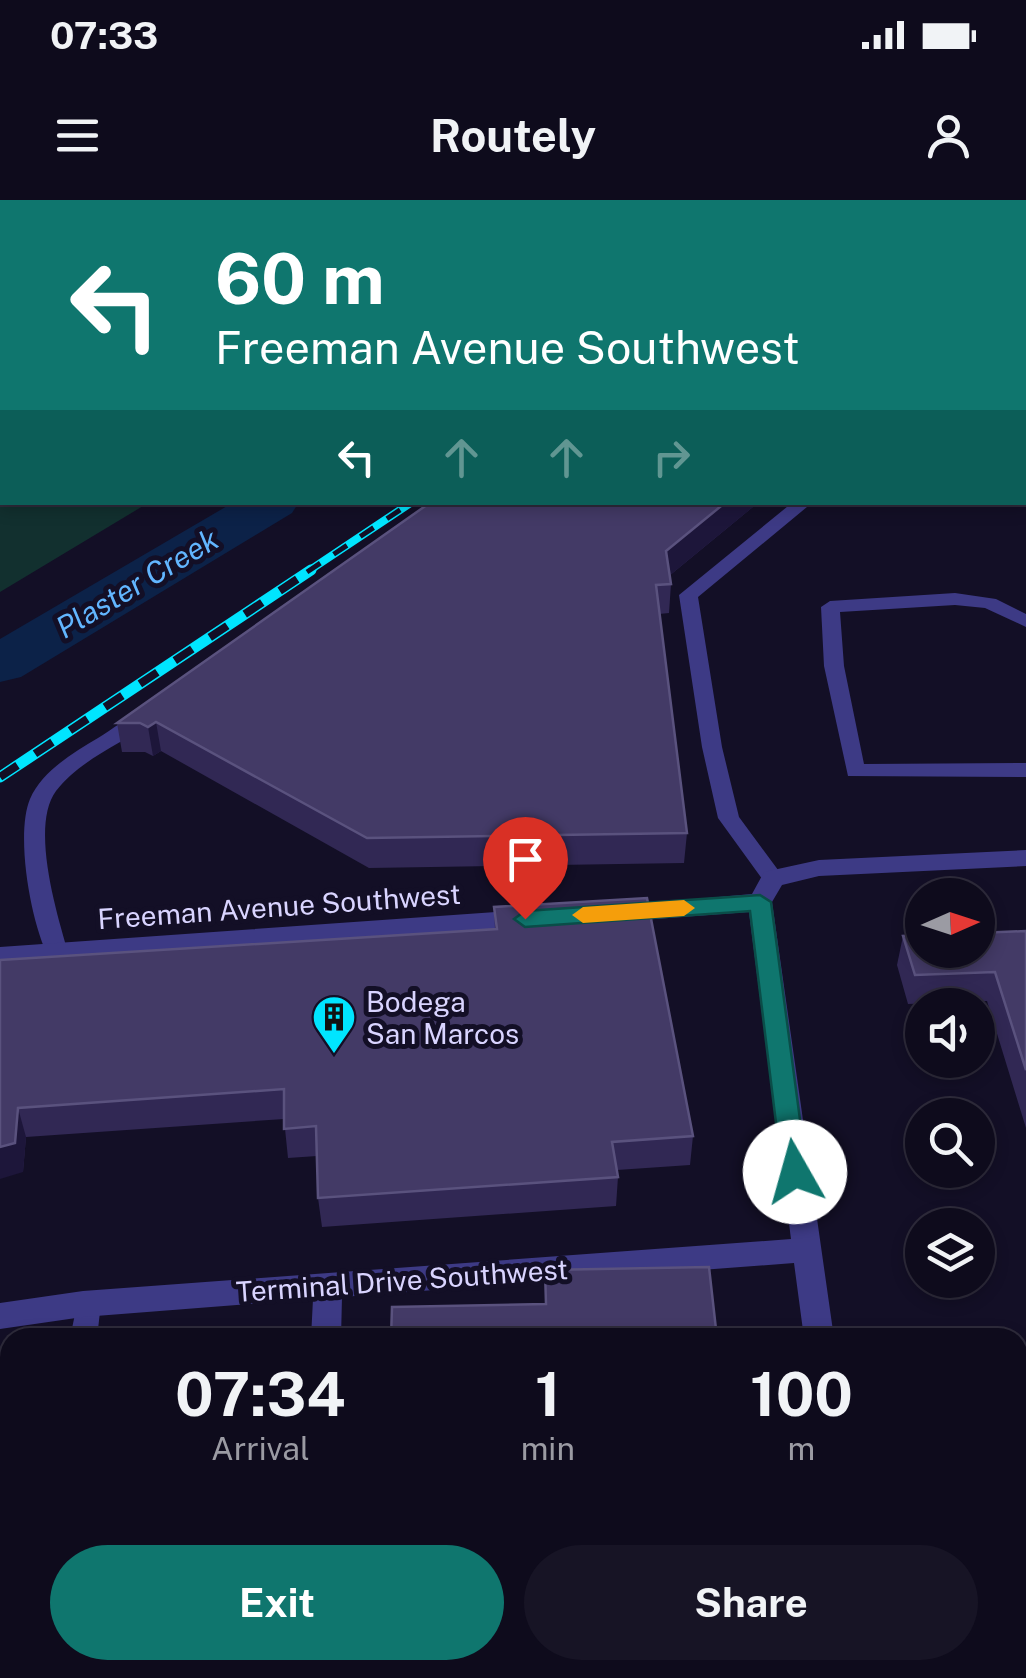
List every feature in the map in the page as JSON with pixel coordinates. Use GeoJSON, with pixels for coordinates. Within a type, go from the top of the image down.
{"type":"FeatureCollection","features":[{"type":"Feature","properties":{"kind":"street"},"geometry":{"type":"LineString","coordinates":[[584,915],[766,890],[819,868],[1026,858]]}},
{"type":"Feature","properties":{"kind":"street"},"geometry":{"type":"LineString","coordinates":[[766,890],[804,1250],[818,1328]]}},
{"type":"Feature","properties":{"kind":"street","name":"Freeman Avenue Southwest"},"geometry":{"type":"LineString","coordinates":[[0,956],[545,918]]}},
{"type":"Feature","properties":{"kind":"street","name":"Terminal Drive Southwest"},"geometry":{"type":"LineString","coordinates":[[0,1316],[88,1304],[804,1250]]}},
{"type":"Feature","properties":{"kind":"street"},"geometry":{"type":"LineString","coordinates":[[326,1328],[328,1286]]}},
{"type":"Feature","properties":{"kind":"lane"},"geometry":{"type":"LineString","coordinates":[[766,890],[730,818],[712,747],[688,595],[801,505]]}},
{"type":"Feature","properties":{"kind":"lane"},"geometry":{"type":"LineString","coordinates":[[1026,621],[988,603],[955,599],[830,607],[834,666],[855,771],[1026,770]]}},
{"type":"Feature","properties":{"kind":"lane"},"geometry":{"type":"LineString","coordinates":[[56,952],[33,851],[37,810],[45,788],[162,707]]}},
{"type":"Feature","properties":{"kind":"lane"},"geometry":{"type":"LineString","coordinates":[[84,1328],[88,1304]]}},
{"type":"Feature","properties":{"kind":"green space"},"geometry":{"type":"Polygon","coordinates":[[[0,505],[145,505],[0,592],[0,505]]]}},
{"type":"Feature","properties":{"kind":"building"},"geometry":{"type":"Polygon","coordinates":[[[427,505],[722,505],[666,551],[671,584],[656,585],[687,833],[367,838],[156,722],[148,727],[117,723],[427,505]]]}},
{"type":"Feature","properties":{"kind":"building","name":"Bodega San Marcos"},"geometry":{"type":"Polygon","coordinates":[[[647,898],[693,1136],[612,1142],[618,1177],[318,1198],[316,1126],[284,1129],[284,1089],[18,1108],[15,1143],[0,1147],[0,960],[497,929],[494,907],[647,898]]]}},
{"type":"Feature","properties":{"kind":"building"},"geometry":{"type":"Polygon","coordinates":[[[1026,931],[1026,1070],[995,972],[915,975],[913,968],[995,968],[995,932],[1026,931]]]}},
{"type":"Feature","properties":{"kind":"building"},"geometry":{"type":"Polygon","coordinates":[[[709,1267],[716,1328],[391,1328],[392,1307],[546,1304],[545,1270],[709,1267]]]}},
{"type":"Feature","properties":{"kind":"waterway","name":"Plaster Creek"},"geometry":{"type":"LineString","coordinates":[[0,664],[268,505]]}},
{"type":"Feature","properties":{"kind":"railway"},"geometry":{"type":"LineString","coordinates":[[307,572],[408,505]]}},
{"type":"Feature","properties":{"kind":"railway"},"geometry":{"type":"LineString","coordinates":[[0,777],[311,570]]}},
{"type":"Feature","properties":{"kind":"slow traffic"},"geometry":{"type":"LineString","coordinates":[[583,915],[684,908]]}},
{"type":"Feature","properties":{"kind":"place","name":"Bodega San Marcos"},"geometry":{"type":"Point","coordinates":[334,1055]}},
{"type":"Feature","properties":{"kind":"route"},"geometry":{"type":"LineString","coordinates":[[525,919],[760,902],[795,1172]]}}]}
